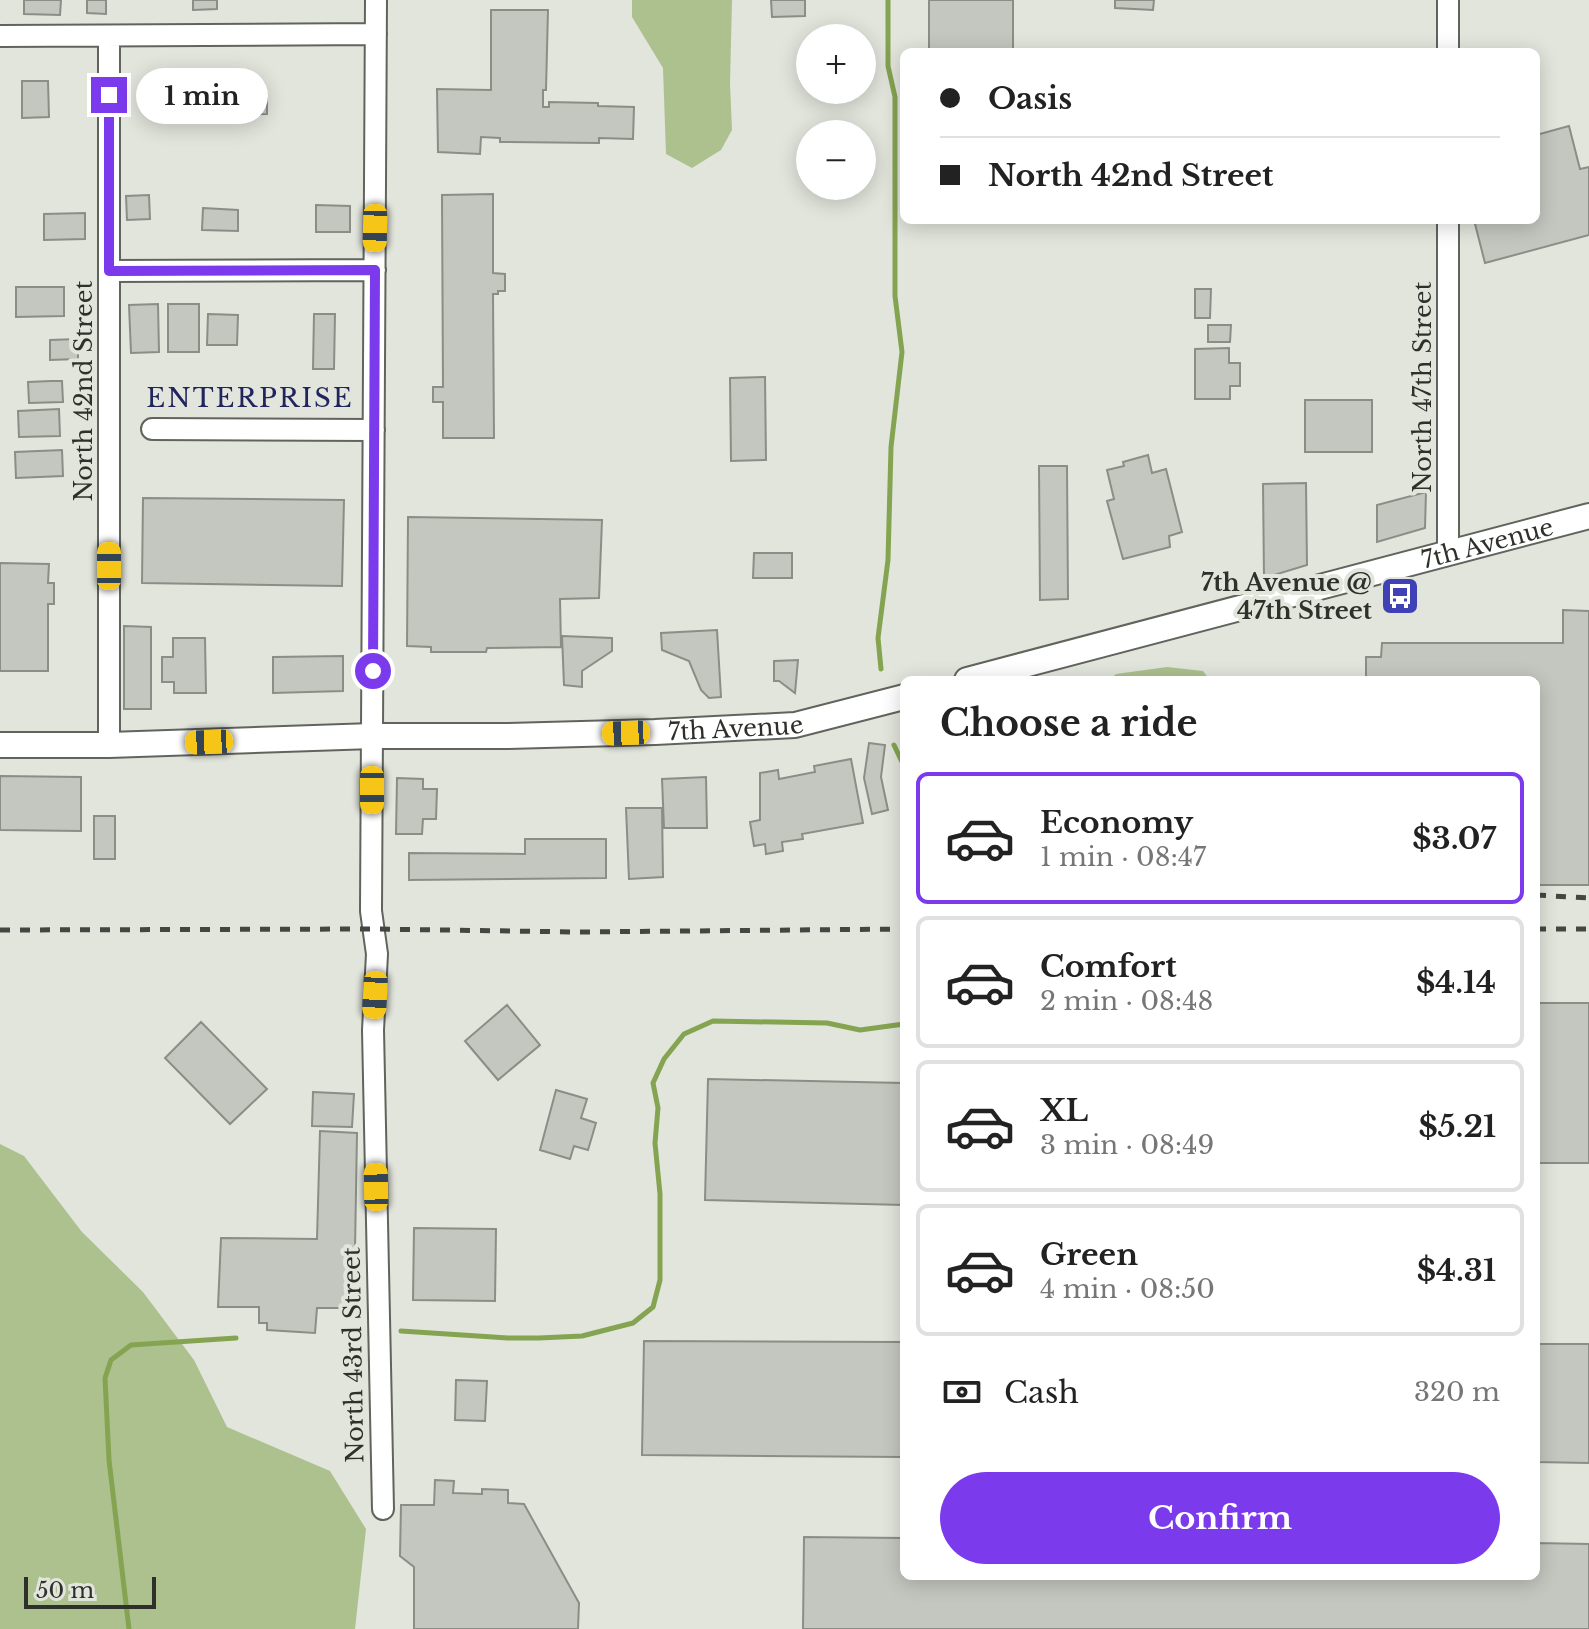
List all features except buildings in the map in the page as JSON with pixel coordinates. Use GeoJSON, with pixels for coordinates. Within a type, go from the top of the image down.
{"type":"FeatureCollection","features":[{"type":"Feature","properties":{"kind":"street","name":"North 43rd Street"},"geometry":{"type":"LineString","coordinates":[[376,0],[371,911],[377,954],[373,1030],[383,1509]]}},
{"type":"Feature","properties":{"kind":"street"},"geometry":{"type":"LineString","coordinates":[[1448,0],[1448,48]]}},
{"type":"Feature","properties":{"kind":"street"},"geometry":{"type":"LineString","coordinates":[[0,36],[376,34]]}},
{"type":"Feature","properties":{"kind":"street","name":"North 42nd Street"},"geometry":{"type":"LineString","coordinates":[[109,36],[109,745]]}},
{"type":"Feature","properties":{"kind":"street","name":"North 47th Street"},"geometry":{"type":"LineString","coordinates":[[1448,224],[1448,554]]}},
{"type":"Feature","properties":{"kind":"street"},"geometry":{"type":"LineString","coordinates":[[109,271],[375,270]]}},
{"type":"Feature","properties":{"kind":"street"},"geometry":{"type":"LineString","coordinates":[[152,429],[374,430]]}},
{"type":"Feature","properties":{"kind":"street","name":"7th Avenue"},"geometry":{"type":"LineString","coordinates":[[982,676],[1589,516]]}},
{"type":"Feature","properties":{"kind":"street","name":"7th Avenue"},"geometry":{"type":"LineString","coordinates":[[0,745],[508,736],[795,725],[900,698]]}},
{"type":"Feature","properties":{"kind":"green space"},"geometry":{"type":"Polygon","coordinates":[[[632,0],[732,0],[732,130],[721,150],[692,168],[666,154],[663,68],[632,17],[632,0]]]}},
{"type":"Feature","properties":{"kind":"green space"},"geometry":{"type":"Polygon","coordinates":[[[1167,667],[1203,671],[1207,676],[1114,676],[1167,667]]]}},
{"type":"Feature","properties":{"kind":"green space"},"geometry":{"type":"Polygon","coordinates":[[[0,1144],[24,1156],[82,1232],[143,1292],[194,1360],[227,1427],[330,1471],[366,1529],[355,1629],[0,1629],[0,1144]]]}},
{"type":"Feature","properties":{"kind":"waterway"},"geometry":{"type":"LineString","coordinates":[[881,669],[878,638],[888,560],[891,447],[902,352],[895,296],[895,97],[888,66],[888,0]]}},
{"type":"Feature","properties":{"kind":"waterway"},"geometry":{"type":"LineString","coordinates":[[894,745],[900,758]]}},
{"type":"Feature","properties":{"kind":"waterway"},"geometry":{"type":"LineString","coordinates":[[401,1331],[539,1338],[582,1336],[633,1323],[653,1307],[660,1280],[660,1194],[655,1143],[658,1108],[653,1083],[664,1059],[684,1034],[713,1021],[827,1023],[860,1030],[900,1025]]}},
{"type":"Feature","properties":{"kind":"waterway"},"geometry":{"type":"LineString","coordinates":[[129,1629],[109,1460],[105,1378],[111,1360],[131,1345],[236,1338]]}},
{"type":"Feature","properties":{"kind":"railway"},"geometry":{"type":"LineString","coordinates":[[1540,895],[1589,898]]}},
{"type":"Feature","properties":{"kind":"railway"},"geometry":{"type":"LineString","coordinates":[[0,930],[578,932],[900,929]]}},
{"type":"Feature","properties":{"kind":"railway"},"geometry":{"type":"LineString","coordinates":[[1540,929],[1589,929]]}},
{"type":"Feature","properties":{"kind":"place","name":"7th Avenue @ 47th Street"},"geometry":{"type":"Point","coordinates":[1400,596]}},
{"type":"Feature","properties":{"kind":"district","name":"ENTERPRISE"},"geometry":{"type":"Point","coordinates":[250,398]}},
{"type":"Feature","properties":{"kind":"route"},"geometry":{"type":"LineString","coordinates":[[109,95],[109,271],[375,270],[373,671]]}}]}
